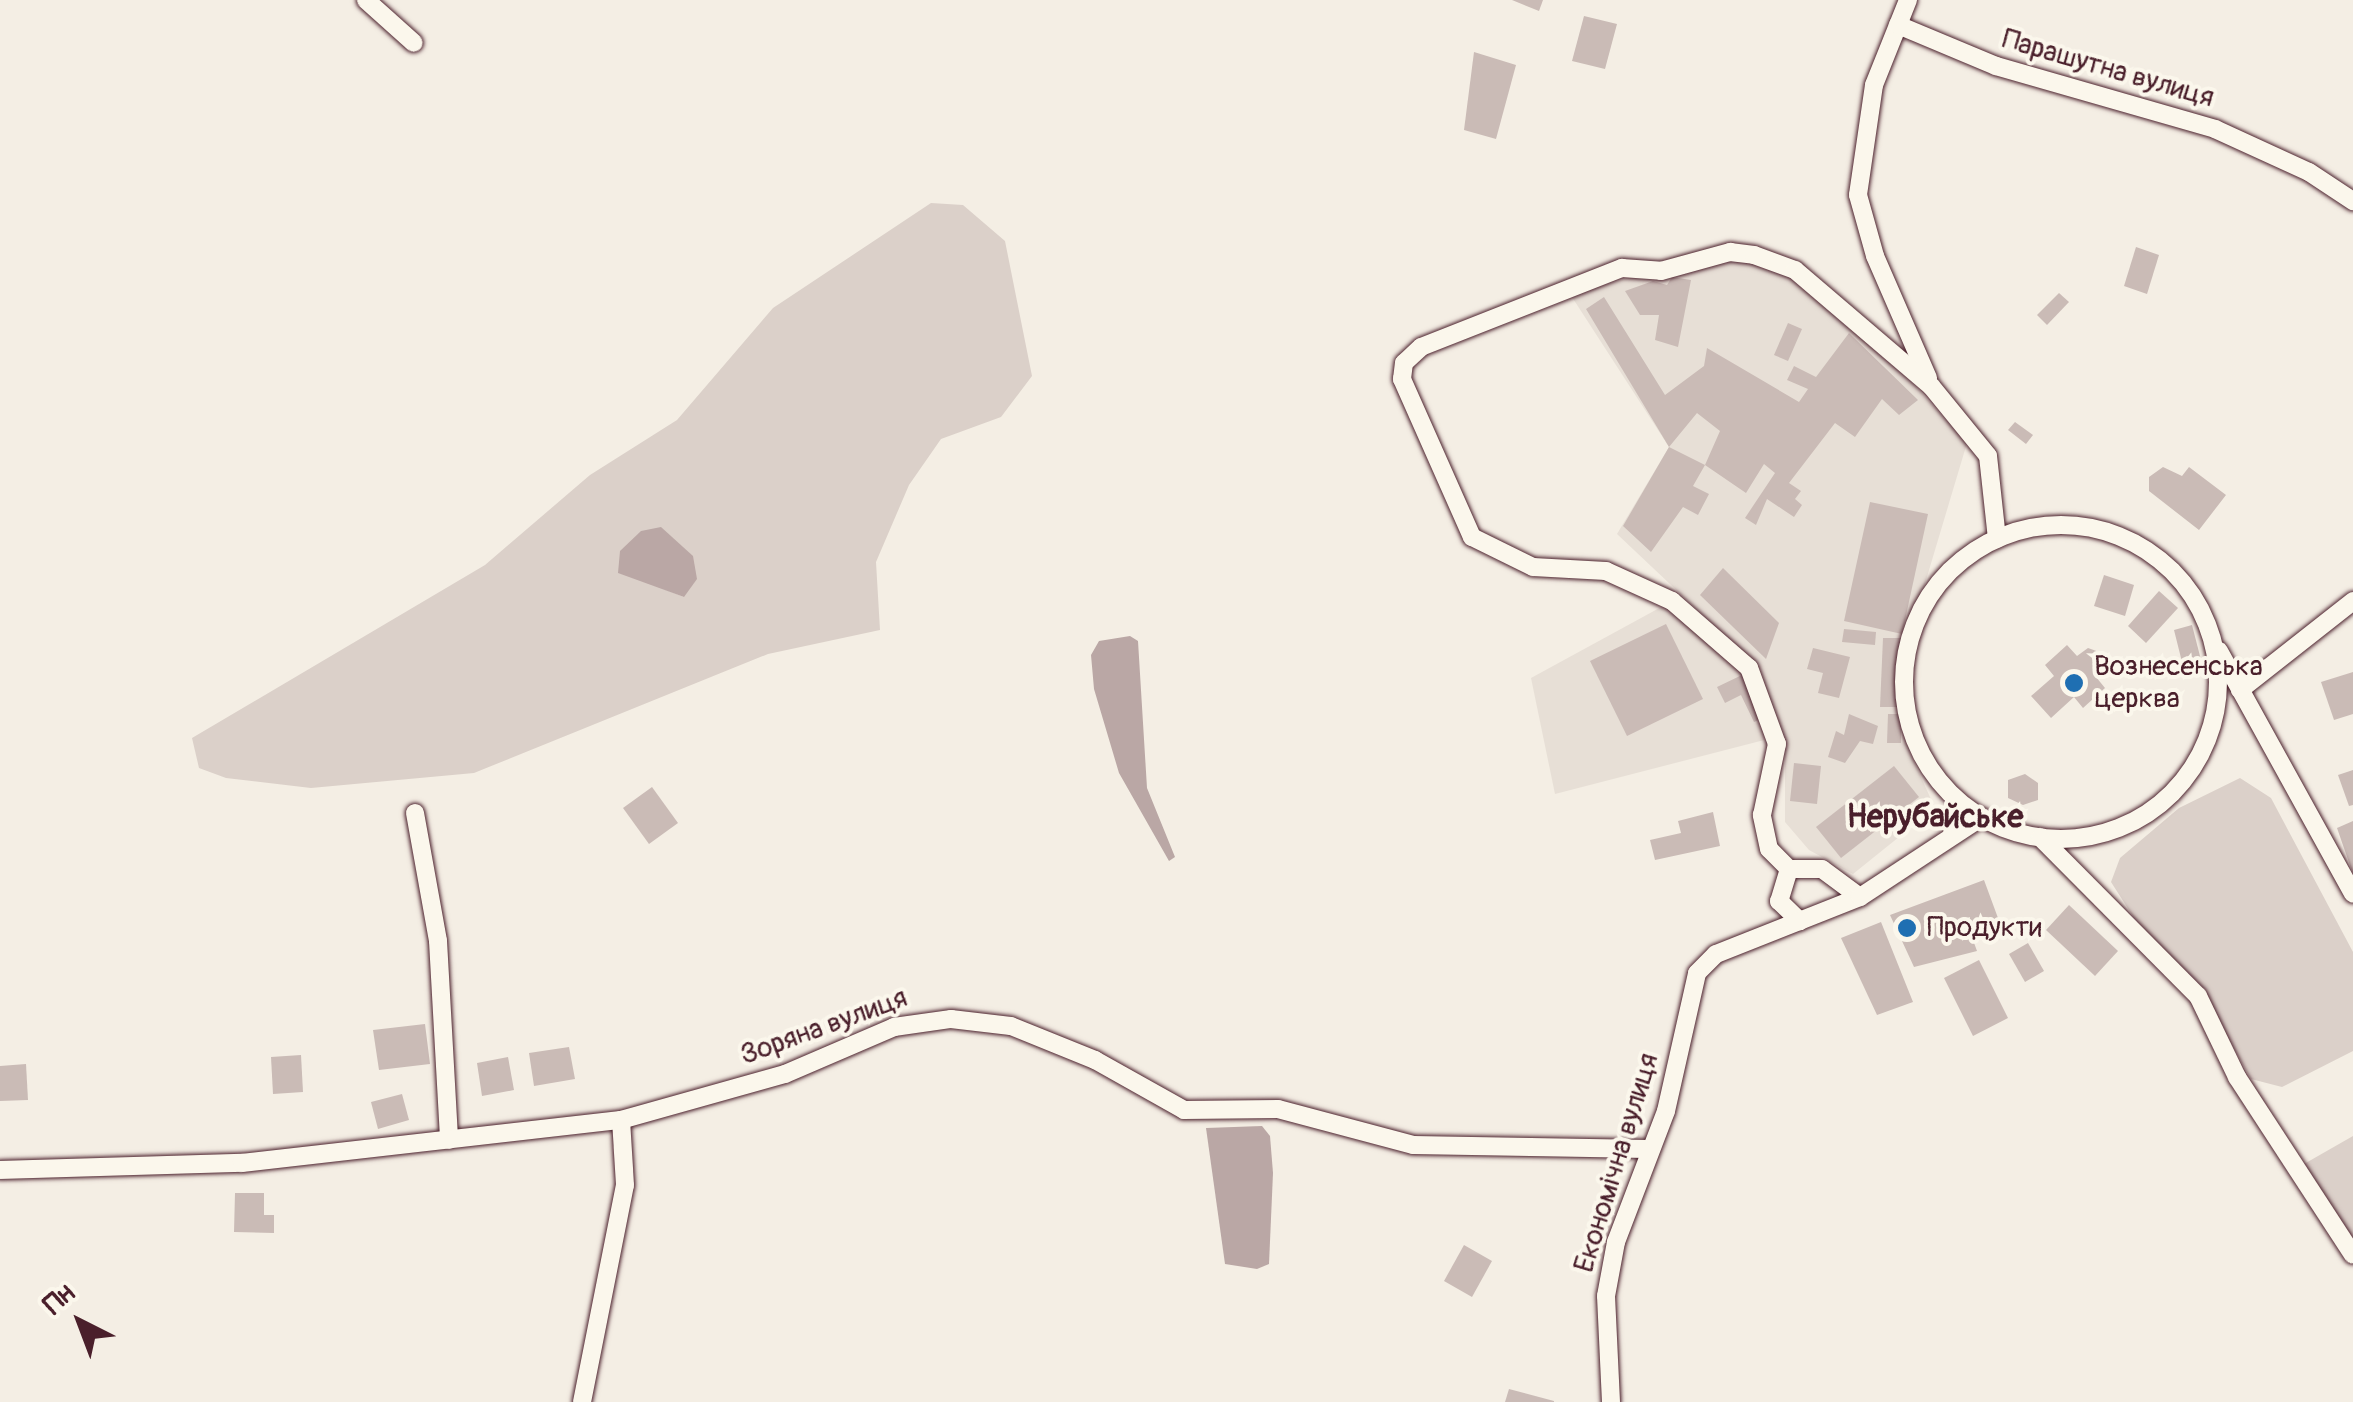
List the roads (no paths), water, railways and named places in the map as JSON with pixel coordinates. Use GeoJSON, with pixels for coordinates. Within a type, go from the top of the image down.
{"type":"FeatureCollection","features":[{"type":"Feature","properties":{"kind":"street"},"geometry":{"type":"LineString","coordinates":[[366,0],[414,43]]}},
{"type":"Feature","properties":{"kind":"street"},"geometry":{"type":"LineString","coordinates":[[1908,0],[1870,103],[1858,195],[1875,256],[1931,386]]}},
{"type":"Feature","properties":{"kind":"street","name":"Парашутна вулиця"},"geometry":{"type":"LineString","coordinates":[[1898,25],[1996,66],[2215,129],[2310,172],[2353,201]]}},
{"type":"Feature","properties":{"kind":"street"},"geometry":{"type":"LineString","coordinates":[[1982,817],[1860,897],[1838,894],[1822,870],[1789,868],[1770,849],[1762,816],[1776,744],[1749,668],[1672,601],[1606,571],[1534,567],[1472,537],[1402,379],[1404,363],[1421,347],[1622,268],[1661,271],[1730,252],[1795,270],[1931,386],[1988,456],[1997,539]]}},
{"type":"Feature","properties":{"kind":"street"},"geometry":{"type":"LineString","coordinates":[[2353,894],[2175,573],[2128,540],[2058,525],[1997,539],[1952,570],[1928,600],[1905,673],[1910,724],[1925,760],[1944,786],[1982,817],[2040,838],[2198,996],[2237,1077],[2353,1254]]}},
{"type":"Feature","properties":{"kind":"street"},"geometry":{"type":"LineString","coordinates":[[2240,690],[2353,601]]}},
{"type":"Feature","properties":{"kind":"street"},"geometry":{"type":"LineString","coordinates":[[2040,838],[2114,829],[2178,786],[2199,757],[2215,714],[2212,638]]}},
{"type":"Feature","properties":{"kind":"street"},"geometry":{"type":"LineString","coordinates":[[415,814],[438,941],[449,1140]]}},
{"type":"Feature","properties":{"kind":"street"},"geometry":{"type":"LineString","coordinates":[[1789,868],[1780,901],[1800,921]]}},
{"type":"Feature","properties":{"kind":"street","name":"Економічна вулиця"},"geometry":{"type":"LineString","coordinates":[[1611,1402],[1606,1296],[1616,1242],[1648,1149],[1666,1111],[1702,966],[1716,954],[1830,913],[1838,894]]}},
{"type":"Feature","properties":{"kind":"street","name":"Зоряна вулиця"},"geometry":{"type":"LineString","coordinates":[[0,1170],[242,1163],[621,1120],[784,1074],[894,1027],[950,1018],[1011,1026],[1096,1060],[1184,1110],[1278,1109],[1412,1145],[1648,1149]]}},
{"type":"Feature","properties":{"kind":"street"},"geometry":{"type":"LineString","coordinates":[[582,1402],[625,1185],[621,1120]]}},
{"type":"Feature","properties":{"kind":"place","name":"Вознесенська церква"},"geometry":{"type":"Point","coordinates":[2074,683]}},
{"type":"Feature","properties":{"kind":"place","name":"Продукти"},"geometry":{"type":"Point","coordinates":[1907,928]}},
{"type":"Feature","properties":{"kind":"district","name":"Нерубайське"},"geometry":{"type":"Point","coordinates":[1935,817]}}]}
